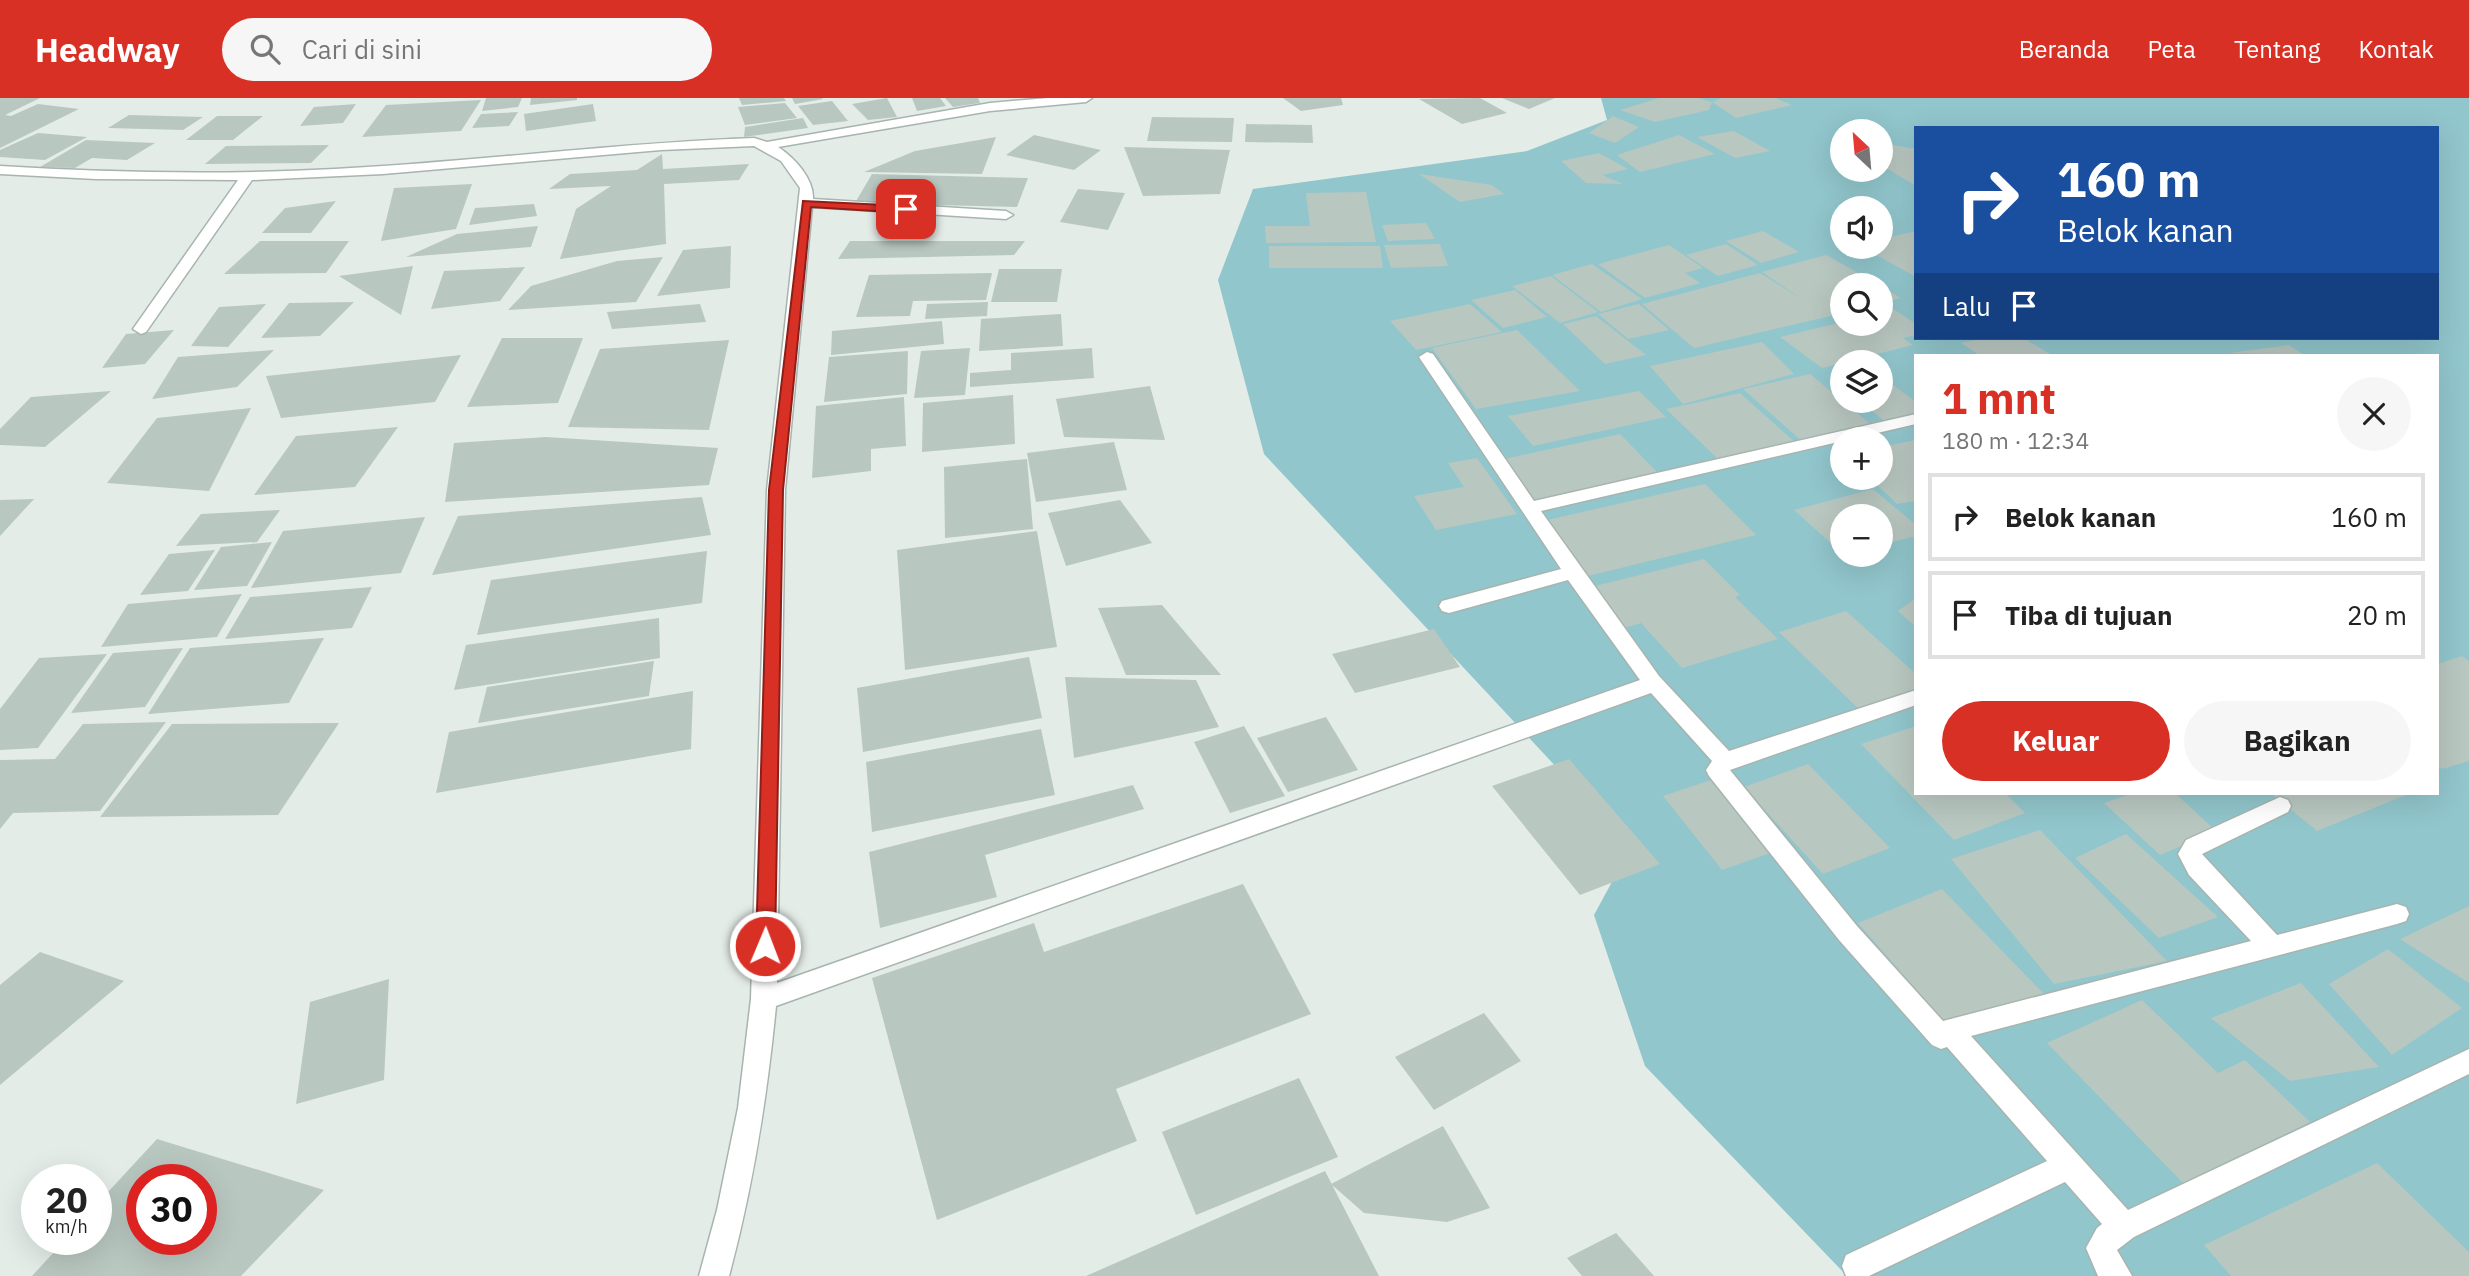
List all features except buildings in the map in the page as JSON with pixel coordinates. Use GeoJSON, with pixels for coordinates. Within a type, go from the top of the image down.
{"type":"FeatureCollection","features":[{"type":"Feature","properties":{"kind":"street"},"geometry":{"type":"LineString","coordinates":[[0,170],[69,175],[248,176],[380,171],[714,143],[754,142],[769,145],[990,107],[1086,98]]}},
{"type":"Feature","properties":{"kind":"street"},"geometry":{"type":"LineString","coordinates":[[714,1276],[732,1210],[752,1108],[764,999],[776,490],[807,188],[798,172],[769,145]]}},
{"type":"Feature","properties":{"kind":"street"},"geometry":{"type":"LineString","coordinates":[[141,329],[248,176]]}},
{"type":"Feature","properties":{"kind":"street"},"geometry":{"type":"LineString","coordinates":[[806,203],[1006,215]]}},
{"type":"Feature","properties":{"kind":"street"},"geometry":{"type":"LineString","coordinates":[[1427,356],[1647,685],[1725,761]]}},
{"type":"Feature","properties":{"kind":"street"},"geometry":{"type":"LineString","coordinates":[[1530,508],[1914,419]]}},
{"type":"Feature","properties":{"kind":"street"},"geometry":{"type":"LineString","coordinates":[[1449,606],[1573,572]]}},
{"type":"Feature","properties":{"kind":"street"},"geometry":{"type":"LineString","coordinates":[[764,999],[1647,685]]}},
{"type":"Feature","properties":{"kind":"street"},"geometry":{"type":"LineString","coordinates":[[1914,697],[1725,761],[1717,770],[1849,933],[1941,1037],[1949,1030],[2397,914]]}},
{"type":"Feature","properties":{"kind":"street"},"geometry":{"type":"LineString","coordinates":[[2272,946],[2197,868],[2190,855],[2194,847],[2280,806]]}},
{"type":"Feature","properties":{"kind":"street"},"geometry":{"type":"LineString","coordinates":[[1949,1030],[2124,1227]]}},
{"type":"Feature","properties":{"kind":"street"},"geometry":{"type":"LineString","coordinates":[[2117,1276],[2105,1260],[2101,1248],[2107,1238],[2124,1227],[2469,1061]]}},
{"type":"Feature","properties":{"kind":"street"},"geometry":{"type":"LineString","coordinates":[[1857,1266],[2068,1166]]}},
{"type":"Feature","properties":{"kind":"water"},"geometry":{"type":"Polygon","coordinates":[[[1601,98],[2469,98],[2469,1276],[1847,1276],[1645,1066],[1594,915],[1631,847],[1264,454],[1218,280],[1253,189],[1527,151],[1607,120],[1601,98]]]}},
{"type":"Feature","properties":{"kind":"route"},"geometry":{"type":"LineString","coordinates":[[765,946],[776,490],[806,203],[906,209]]}}]}
